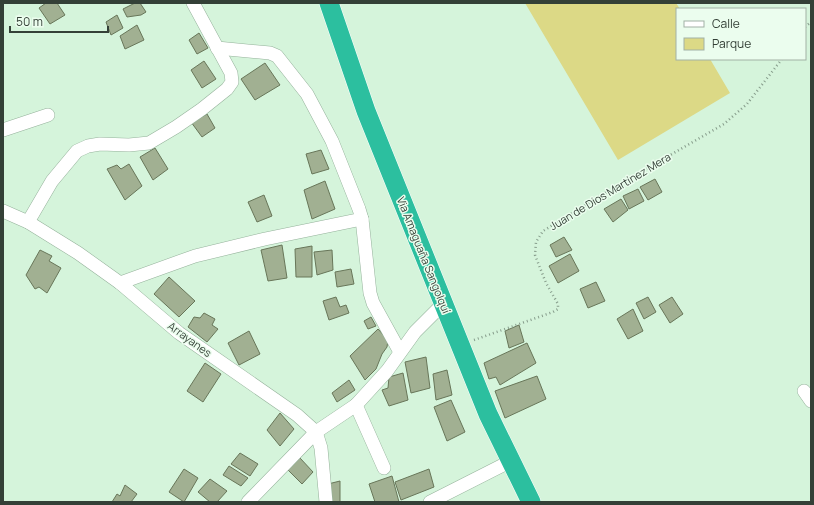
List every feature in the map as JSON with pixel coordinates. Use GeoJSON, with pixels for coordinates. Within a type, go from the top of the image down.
{"type":"FeatureCollection","features":[{"type":"Feature","properties":{"kind":"highway","name":"Via Amaguaña Sangolquí"},"geometry":{"type":"LineString","coordinates":[[329,3],[366,111],[460,345],[488,414],[531,502]]}},
{"type":"Feature","properties":{"kind":"street"},"geometry":{"type":"LineString","coordinates":[[28,222],[52,181],[77,151],[88,146],[100,144],[130,145],[149,143],[176,127],[227,89],[232,82],[231,73],[193,3]]}},
{"type":"Feature","properties":{"kind":"street"},"geometry":{"type":"LineString","coordinates":[[217,48],[270,53],[277,56],[307,94],[332,141],[359,209],[362,219],[370,293],[373,303],[400,352]]}},
{"type":"Feature","properties":{"kind":"street"},"geometry":{"type":"LineString","coordinates":[[3,130],[48,115]]}},
{"type":"Feature","properties":{"kind":"street","name":"Arrayanes"},"geometry":{"type":"LineString","coordinates":[[3,211],[28,222],[78,253],[120,283],[179,333],[298,415],[316,432]]}},
{"type":"Feature","properties":{"kind":"street"},"geometry":{"type":"LineString","coordinates":[[120,283],[196,256],[265,239],[362,219]]}},
{"type":"Feature","properties":{"kind":"street"},"geometry":{"type":"LineString","coordinates":[[248,502],[316,432],[356,405],[387,371],[415,332],[444,303]]}},
{"type":"Feature","properties":{"kind":"street"},"geometry":{"type":"LineString","coordinates":[[356,405],[384,468]]}},
{"type":"Feature","properties":{"kind":"street"},"geometry":{"type":"LineString","coordinates":[[316,432],[321,448],[326,502]]}},
{"type":"Feature","properties":{"kind":"street"},"geometry":{"type":"LineString","coordinates":[[430,502],[511,461]]}},
{"type":"Feature","properties":{"kind":"path","name":"Juan de Dios Martínez Mera"},"geometry":{"type":"LineString","coordinates":[[460,345],[546,315],[558,309],[558,304],[546,283],[535,255],[536,242],[543,231],[615,187],[724,124],[747,104],[781,60]]}},
{"type":"Feature","properties":{"kind":"green space"},"geometry":{"type":"Polygon","coordinates":[[[525,3],[676,3],[679,8],[676,8],[676,60],[711,60],[730,93],[618,160],[525,3]]]}},
{"type":"Feature","properties":{"kind":"building"},"geometry":{"type":"Polygon","coordinates":[[[46,3],[57,3],[65,15],[50,24],[39,8],[46,3]]]}},
{"type":"Feature","properties":{"kind":"building"},"geometry":{"type":"Polygon","coordinates":[[[135,3],[140,3],[146,12],[141,15],[127,17],[123,9],[135,3]]]}},
{"type":"Feature","properties":{"kind":"building"},"geometry":{"type":"Polygon","coordinates":[[[117,15],[123,28],[111,35],[106,22],[117,15]]]}},
{"type":"Feature","properties":{"kind":"building"},"geometry":{"type":"Polygon","coordinates":[[[137,25],[144,40],[125,49],[120,36],[137,25]]]}},
{"type":"Feature","properties":{"kind":"building"},"geometry":{"type":"Polygon","coordinates":[[[199,33],[208,48],[197,54],[189,40],[199,33]]]}},
{"type":"Feature","properties":{"kind":"building"},"geometry":{"type":"Polygon","coordinates":[[[204,61],[216,79],[202,88],[191,70],[204,61]]]}},
{"type":"Feature","properties":{"kind":"building"},"geometry":{"type":"Polygon","coordinates":[[[265,63],[280,85],[255,100],[241,79],[265,63]]]}},
{"type":"Feature","properties":{"kind":"building"},"geometry":{"type":"Polygon","coordinates":[[[207,114],[215,128],[202,137],[191,122],[207,114]]]}},
{"type":"Feature","properties":{"kind":"building"},"geometry":{"type":"Polygon","coordinates":[[[155,148],[168,169],[153,180],[140,157],[155,148]]]}},
{"type":"Feature","properties":{"kind":"building"},"geometry":{"type":"Polygon","coordinates":[[[321,150],[329,169],[312,174],[306,154],[321,150]]]}},
{"type":"Feature","properties":{"kind":"building"},"geometry":{"type":"Polygon","coordinates":[[[129,164],[142,186],[125,200],[107,169],[117,165],[121,169],[129,164]]]}},
{"type":"Feature","properties":{"kind":"building"},"geometry":{"type":"Polygon","coordinates":[[[655,179],[662,192],[648,200],[640,187],[655,179]]]}},
{"type":"Feature","properties":{"kind":"building"},"geometry":{"type":"Polygon","coordinates":[[[325,181],[335,209],[312,219],[304,190],[325,181]]]}},
{"type":"Feature","properties":{"kind":"building"},"geometry":{"type":"Polygon","coordinates":[[[638,189],[644,201],[629,209],[623,196],[638,189]]]}},
{"type":"Feature","properties":{"kind":"building"},"geometry":{"type":"Polygon","coordinates":[[[264,195],[272,216],[257,222],[248,202],[264,195]]]}},
{"type":"Feature","properties":{"kind":"building"},"geometry":{"type":"Polygon","coordinates":[[[621,199],[628,210],[613,222],[604,209],[621,199]]]}},
{"type":"Feature","properties":{"kind":"building"},"geometry":{"type":"Polygon","coordinates":[[[564,237],[572,250],[556,257],[550,245],[564,237]]]}},
{"type":"Feature","properties":{"kind":"building"},"geometry":{"type":"Polygon","coordinates":[[[282,245],[287,278],[268,281],[261,250],[282,245]]]}},
{"type":"Feature","properties":{"kind":"building"},"geometry":{"type":"Polygon","coordinates":[[[312,246],[312,277],[296,277],[295,249],[312,246]]]}},
{"type":"Feature","properties":{"kind":"building"},"geometry":{"type":"Polygon","coordinates":[[[40,250],[52,256],[49,261],[61,268],[47,293],[39,287],[35,289],[26,275],[40,250]]]}},
{"type":"Feature","properties":{"kind":"building"},"geometry":{"type":"Polygon","coordinates":[[[332,250],[333,270],[317,275],[314,252],[332,250]]]}},
{"type":"Feature","properties":{"kind":"building"},"geometry":{"type":"Polygon","coordinates":[[[570,254],[579,271],[558,283],[549,266],[570,254]]]}},
{"type":"Feature","properties":{"kind":"building"},"geometry":{"type":"Polygon","coordinates":[[[351,269],[354,284],[337,287],[335,272],[351,269]]]}},
{"type":"Feature","properties":{"kind":"building"},"geometry":{"type":"Polygon","coordinates":[[[169,277],[195,301],[179,317],[154,294],[169,277]]]}},
{"type":"Feature","properties":{"kind":"building"},"geometry":{"type":"Polygon","coordinates":[[[596,282],[605,301],[588,308],[580,289],[596,282]]]}},
{"type":"Feature","properties":{"kind":"building"},"geometry":{"type":"Polygon","coordinates":[[[336,297],[340,307],[346,305],[349,313],[329,320],[323,301],[336,297]]]}},
{"type":"Feature","properties":{"kind":"building"},"geometry":{"type":"Polygon","coordinates":[[[648,297],[656,312],[644,319],[636,303],[648,297]]]}},
{"type":"Feature","properties":{"kind":"building"},"geometry":{"type":"Polygon","coordinates":[[[672,297],[683,314],[670,323],[659,305],[672,297]]]}},
{"type":"Feature","properties":{"kind":"building"},"geometry":{"type":"Polygon","coordinates":[[[633,309],[643,331],[628,339],[617,319],[633,309]]]}},
{"type":"Feature","properties":{"kind":"building"},"geometry":{"type":"Polygon","coordinates":[[[204,313],[215,319],[212,325],[218,329],[207,342],[188,327],[194,317],[200,318],[204,313]]]}},
{"type":"Feature","properties":{"kind":"building"},"geometry":{"type":"Polygon","coordinates":[[[371,317],[376,326],[368,329],[364,321],[371,317]]]}},
{"type":"Feature","properties":{"kind":"building"},"geometry":{"type":"Polygon","coordinates":[[[519,325],[524,342],[509,348],[505,331],[519,325]]]}},
{"type":"Feature","properties":{"kind":"building"},"geometry":{"type":"Polygon","coordinates":[[[378,329],[388,340],[387,347],[382,354],[376,369],[365,380],[350,356],[378,329]]]}},
{"type":"Feature","properties":{"kind":"building"},"geometry":{"type":"Polygon","coordinates":[[[249,331],[260,354],[239,365],[228,343],[249,331]]]}},
{"type":"Feature","properties":{"kind":"building"},"geometry":{"type":"Polygon","coordinates":[[[527,343],[536,363],[500,385],[496,377],[489,379],[484,363],[527,343]]]}},
{"type":"Feature","properties":{"kind":"building"},"geometry":{"type":"Polygon","coordinates":[[[426,357],[430,388],[411,393],[405,362],[426,357]]]}},
{"type":"Feature","properties":{"kind":"building"},"geometry":{"type":"Polygon","coordinates":[[[205,363],[221,374],[203,402],[187,391],[205,363]]]}},
{"type":"Feature","properties":{"kind":"building"},"geometry":{"type":"Polygon","coordinates":[[[447,370],[452,395],[436,400],[433,374],[447,370]]]}},
{"type":"Feature","properties":{"kind":"building"},"geometry":{"type":"Polygon","coordinates":[[[403,373],[408,400],[389,406],[382,390],[388,388],[389,377],[403,373]]]}},
{"type":"Feature","properties":{"kind":"building"},"geometry":{"type":"Polygon","coordinates":[[[537,376],[546,399],[505,418],[495,391],[537,376]]]}},
{"type":"Feature","properties":{"kind":"building"},"geometry":{"type":"Polygon","coordinates":[[[349,380],[355,390],[337,402],[332,393],[349,380]]]}},
{"type":"Feature","properties":{"kind":"building"},"geometry":{"type":"Polygon","coordinates":[[[451,400],[465,432],[447,441],[434,407],[451,400]]]}},
{"type":"Feature","properties":{"kind":"building"},"geometry":{"type":"Polygon","coordinates":[[[280,413],[294,429],[280,446],[267,430],[280,413]]]}},
{"type":"Feature","properties":{"kind":"building"},"geometry":{"type":"Polygon","coordinates":[[[240,453],[258,464],[250,476],[231,464],[240,453]]]}},
{"type":"Feature","properties":{"kind":"building"},"geometry":{"type":"Polygon","coordinates":[[[300,458],[313,472],[302,484],[288,470],[300,458]]]}},
{"type":"Feature","properties":{"kind":"building"},"geometry":{"type":"Polygon","coordinates":[[[229,466],[248,478],[241,486],[223,475],[229,466]]]}},
{"type":"Feature","properties":{"kind":"building"},"geometry":{"type":"Polygon","coordinates":[[[184,469],[198,478],[184,502],[169,492],[184,469]]]}},
{"type":"Feature","properties":{"kind":"building"},"geometry":{"type":"Polygon","coordinates":[[[429,469],[434,487],[401,500],[395,482],[429,469]]]}},
{"type":"Feature","properties":{"kind":"building"},"geometry":{"type":"Polygon","coordinates":[[[392,476],[399,502],[375,502],[369,484],[392,476]]]}},
{"type":"Feature","properties":{"kind":"building"},"geometry":{"type":"Polygon","coordinates":[[[210,479],[227,491],[217,502],[210,502],[198,492],[210,479]]]}},
{"type":"Feature","properties":{"kind":"building"},"geometry":{"type":"Polygon","coordinates":[[[340,481],[340,502],[330,502],[328,484],[340,481]]]}},
{"type":"Feature","properties":{"kind":"building"},"geometry":{"type":"Polygon","coordinates":[[[125,485],[137,494],[131,502],[112,502],[117,494],[120,496],[125,485]]]}}]}
